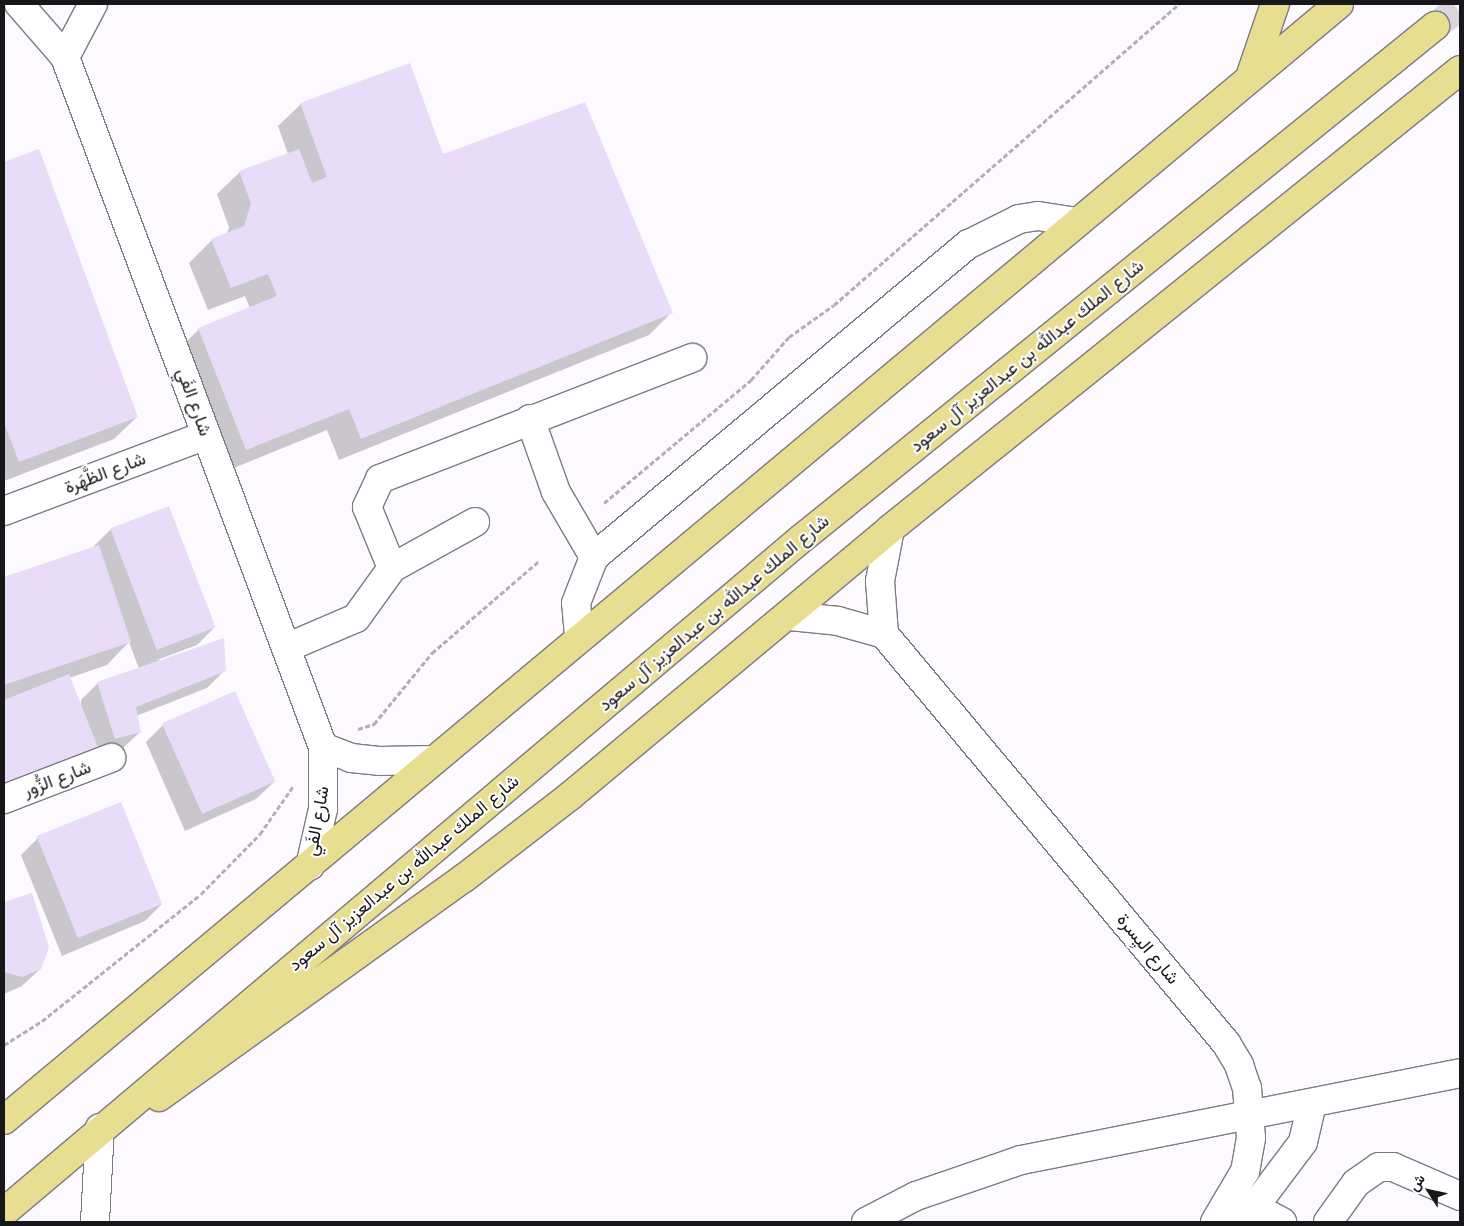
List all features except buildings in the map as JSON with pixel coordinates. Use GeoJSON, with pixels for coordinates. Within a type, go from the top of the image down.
{"type":"FeatureCollection","features":[{"type":"Feature","properties":{"kind":"main road"},"geometry":{"type":"LineString","coordinates":[[1250,77],[1275,4]]}},
{"type":"Feature","properties":{"kind":"main road"},"geometry":{"type":"LineString","coordinates":[[4,1120],[310,866],[579,636],[1339,4]]}},
{"type":"Feature","properties":{"kind":"main road","name":"شارع الملك عبدالله بن عبدالعزيز آل سعود"},"geometry":{"type":"LineString","coordinates":[[4,1212],[100,1128],[801,539],[1434,26]]}},
{"type":"Feature","properties":{"kind":"main road"},"geometry":{"type":"LineString","coordinates":[[100,1128],[192,1076],[464,878],[790,616],[890,529],[1460,70]]}},
{"type":"Feature","properties":{"kind":"street","name":"شارع الفَي"},"geometry":{"type":"LineString","coordinates":[[19,4],[65,57],[323,747],[323,809],[310,866]]}},
{"type":"Feature","properties":{"kind":"street"},"geometry":{"type":"LineString","coordinates":[[65,57],[93,4]]}},
{"type":"Feature","properties":{"kind":"street"},"geometry":{"type":"LineString","coordinates":[[579,636],[576,603],[594,557],[969,244],[1019,219],[1058,218],[1076,222]]}},
{"type":"Feature","properties":{"kind":"street"},"geometry":{"type":"LineString","coordinates":[[392,568],[369,516],[373,486],[388,474],[692,358]]}},
{"type":"Feature","properties":{"kind":"street"},"geometry":{"type":"LineString","coordinates":[[530,419],[552,484],[594,557]]}},
{"type":"Feature","properties":{"kind":"street","name":"شارع الظَّهَرة"},"geometry":{"type":"LineString","coordinates":[[4,511],[206,435]]}},
{"type":"Feature","properties":{"kind":"street"},"geometry":{"type":"LineString","coordinates":[[286,648],[356,618],[392,568],[476,522]]}},
{"type":"Feature","properties":{"kind":"street"},"geometry":{"type":"LineString","coordinates":[[790,616],[838,621],[884,634],[880,581],[890,529]]}},
{"type":"Feature","properties":{"kind":"street","name":"شارع اليِسرة"},"geometry":{"type":"LineString","coordinates":[[884,634],[1226,1043],[1239,1065],[1250,1113],[1244,1208]]}},
{"type":"Feature","properties":{"kind":"street"},"geometry":{"type":"LineString","coordinates":[[323,747],[351,758],[379,761],[434,760]]}},
{"type":"Feature","properties":{"kind":"street","name":"شارع الزُّور"},"geometry":{"type":"LineString","coordinates":[[4,799],[111,758]]}},
{"type":"Feature","properties":{"kind":"street"},"geometry":{"type":"LineString","coordinates":[[866,1222],[916,1196],[1021,1160],[1250,1113],[1460,1074]]}},
{"type":"Feature","properties":{"kind":"street"},"geometry":{"type":"LineString","coordinates":[[1215,1222],[1244,1208],[1303,1142],[1312,1103]]}},
{"type":"Feature","properties":{"kind":"street"},"geometry":{"type":"LineString","coordinates":[[95,1222],[100,1128]]}},
{"type":"Feature","properties":{"kind":"street"},"geometry":{"type":"LineString","coordinates":[[1328,1222],[1356,1183],[1379,1167],[1393,1166],[1460,1196]]}},
{"type":"Feature","properties":{"kind":"street"},"geometry":{"type":"LineString","coordinates":[[1244,1208],[1282,1222]]}},
{"type":"Feature","properties":{"kind":"path"},"geometry":{"type":"LineString","coordinates":[[604,503],[751,380],[789,337],[834,305],[1179,4]]}},
{"type":"Feature","properties":{"kind":"path"},"geometry":{"type":"LineString","coordinates":[[374,724],[432,654],[539,561]]}},
{"type":"Feature","properties":{"kind":"path"},"geometry":{"type":"LineString","coordinates":[[4,1044],[42,1021],[201,894],[279,810]]}},
{"type":"Feature","properties":{"kind":"tunnel"},"geometry":{"type":"LineString","coordinates":[[1435,26],[1460,7]]}}]}
